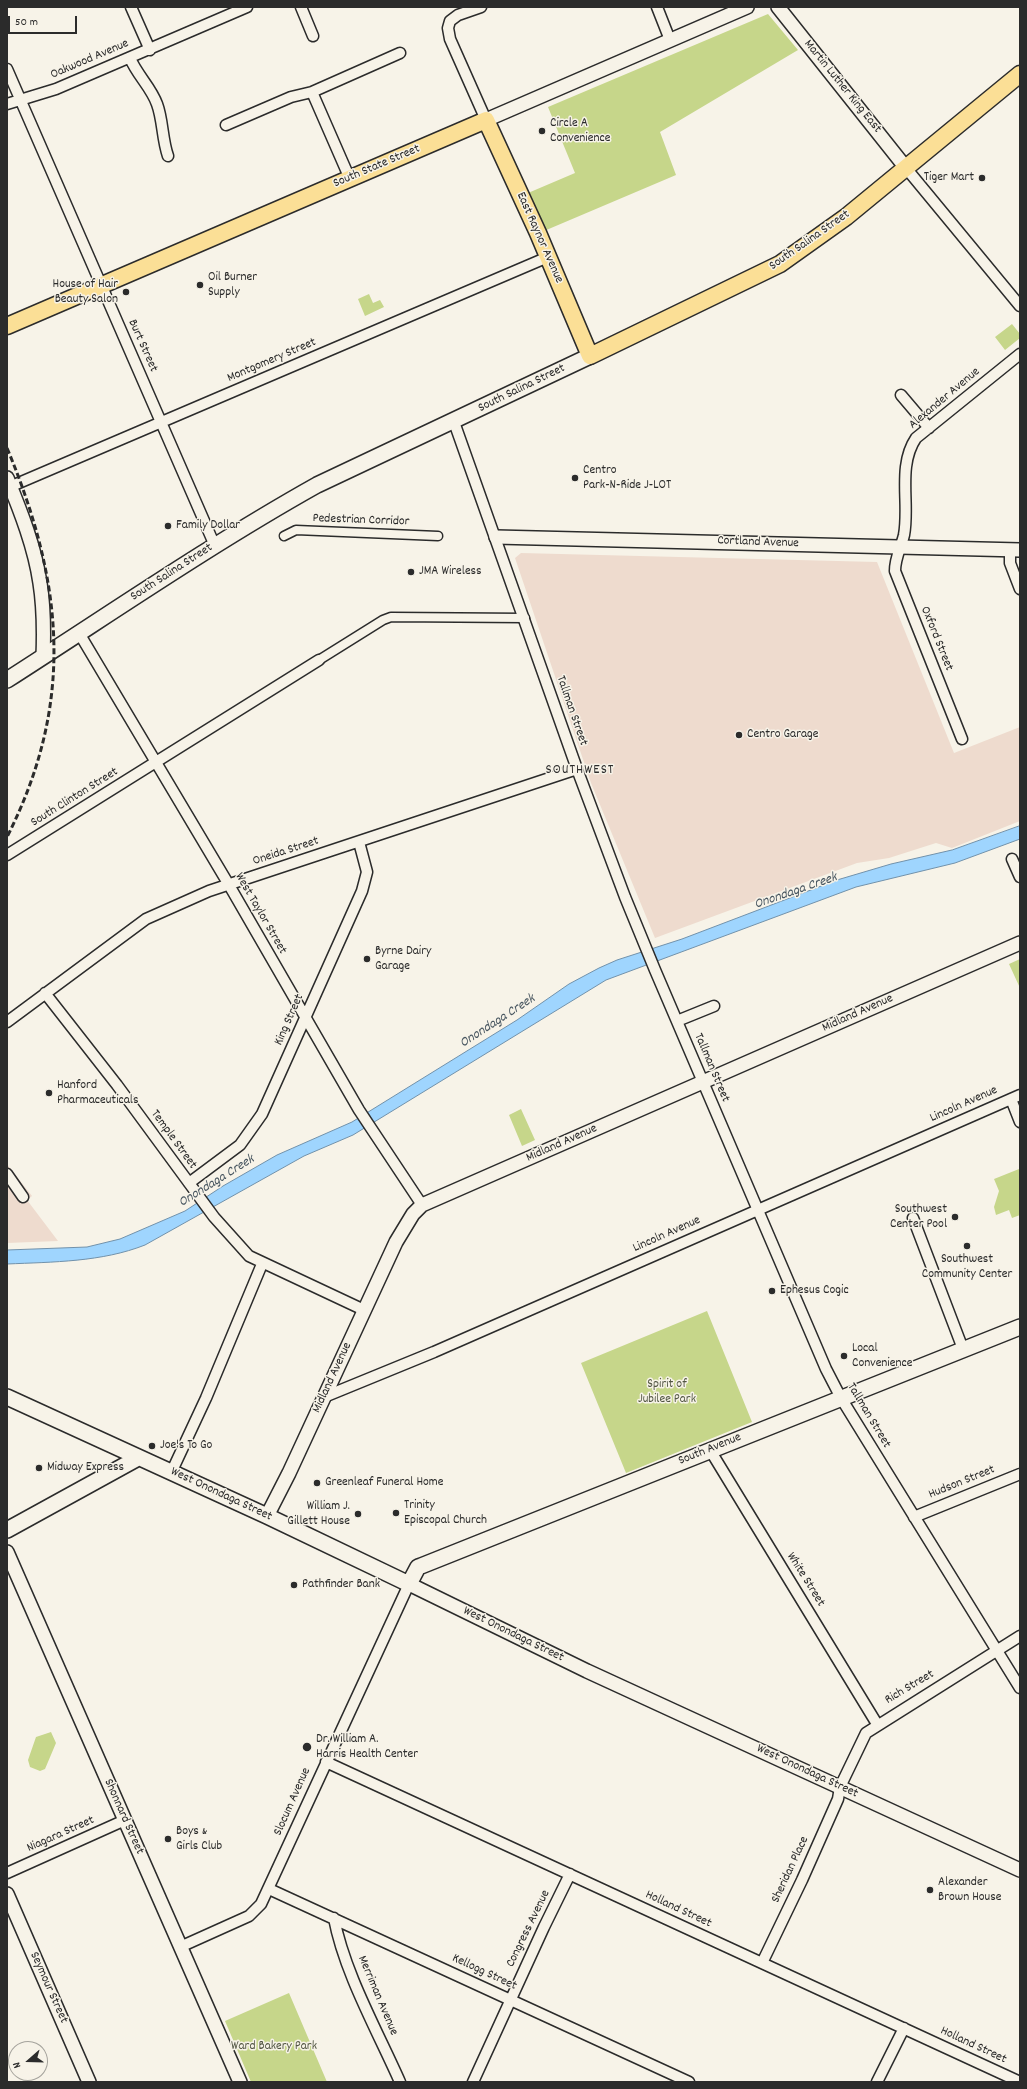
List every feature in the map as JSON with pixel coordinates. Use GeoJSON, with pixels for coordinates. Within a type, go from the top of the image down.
{"type":"FeatureCollection","features":[{"type":"Feature","properties":{"kind":"main road","name":"South Salina Street"},"geometry":{"type":"LineString","coordinates":[[7,680],[215,546],[317,485],[454,422],[780,264],[846,217],[1020,74]]}},
{"type":"Feature","properties":{"kind":"main road","name":"South State Street"},"geometry":{"type":"LineString","coordinates":[[7,326],[486,120]]}},
{"type":"Feature","properties":{"kind":"main road","name":"East Raynor Avenue"},"geometry":{"type":"LineString","coordinates":[[486,120],[548,257],[590,356]]}},
{"type":"Feature","properties":{"kind":"main road","name":"South Avenue"},"geometry":{"type":"LineString","coordinates":[[409,1584],[418,1567],[1020,1327]]}},
{"type":"Feature","properties":{"kind":"main road","name":"West Onondaga Street"},"geometry":{"type":"LineString","coordinates":[[7,1397],[267,1516],[409,1584]]}},
{"type":"Feature","properties":{"kind":"main road"},"geometry":{"type":"LineString","coordinates":[[7,1530],[138,1458]]}},
{"type":"Feature","properties":{"kind":"street"},"geometry":{"type":"LineString","coordinates":[[131,7],[150,50]]}},
{"type":"Feature","properties":{"kind":"street","name":"Oakwood Avenue"},"geometry":{"type":"LineString","coordinates":[[7,104],[56,89],[150,50],[247,7]]}},
{"type":"Feature","properties":{"kind":"street"},"geometry":{"type":"LineString","coordinates":[[301,7],[313,36]]}},
{"type":"Feature","properties":{"kind":"street"},"geometry":{"type":"LineString","coordinates":[[481,7],[458,15],[450,21],[448,28],[450,39],[486,120]]}},
{"type":"Feature","properties":{"kind":"street"},"geometry":{"type":"LineString","coordinates":[[657,7],[670,40]]}},
{"type":"Feature","properties":{"kind":"street","name":"South State Street"},"geometry":{"type":"LineString","coordinates":[[486,120],[747,7]]}},
{"type":"Feature","properties":{"kind":"street","name":"Martin Luther King East"},"geometry":{"type":"LineString","coordinates":[[778,7],[906,168]]}},
{"type":"Feature","properties":{"kind":"street"},"geometry":{"type":"LineString","coordinates":[[226,125],[291,97],[312,92],[400,53]]}},
{"type":"Feature","properties":{"kind":"street"},"geometry":{"type":"LineString","coordinates":[[130,58],[134,68],[152,92],[158,105],[164,143],[168,156]]}},
{"type":"Feature","properties":{"kind":"street","name":"Burt Street"},"geometry":{"type":"LineString","coordinates":[[7,70],[215,546]]}},
{"type":"Feature","properties":{"kind":"street"},"geometry":{"type":"LineString","coordinates":[[312,92],[350,179]]}},
{"type":"Feature","properties":{"kind":"street"},"geometry":{"type":"LineString","coordinates":[[906,168],[1020,306]]}},
{"type":"Feature","properties":{"kind":"street","name":"Montgomery Street"},"geometry":{"type":"LineString","coordinates":[[8,484],[161,422],[548,257]]}},
{"type":"Feature","properties":{"kind":"street","name":"Alexander Avenue"},"geometry":{"type":"LineString","coordinates":[[899,547],[904,535],[907,456],[916,438],[1020,354]]}},
{"type":"Feature","properties":{"kind":"street"},"geometry":{"type":"LineString","coordinates":[[901,396],[929,428]]}},
{"type":"Feature","properties":{"kind":"street","name":"Tallman Street"},"geometry":{"type":"LineString","coordinates":[[454,422],[525,618],[577,769],[645,946],[826,1369],[841,1398],[1020,1688]]}},
{"type":"Feature","properties":{"kind":"street"},"geometry":{"type":"LineString","coordinates":[[8,484],[32,548],[40,583],[44,622],[43,657]]}},
{"type":"Feature","properties":{"kind":"street","name":"Pedestrian Corridor"},"geometry":{"type":"LineString","coordinates":[[284,536],[296,530],[438,536]]}},
{"type":"Feature","properties":{"kind":"street","name":"Cortland Avenue"},"geometry":{"type":"LineString","coordinates":[[496,537],[1015,550]]}},
{"type":"Feature","properties":{"kind":"street","name":"Oxford Street"},"geometry":{"type":"LineString","coordinates":[[899,547],[895,562],[895,571],[962,739]]}},
{"type":"Feature","properties":{"kind":"street"},"geometry":{"type":"LineString","coordinates":[[1015,550],[1010,563],[1020,589]]}},
{"type":"Feature","properties":{"kind":"street"},"geometry":{"type":"LineString","coordinates":[[319,660],[383,620],[392,617],[525,618]]}},
{"type":"Feature","properties":{"kind":"street","name":"West Taylor Street"},"geometry":{"type":"LineString","coordinates":[[79,633],[306,1016],[359,1110],[422,1205]]}},
{"type":"Feature","properties":{"kind":"street","name":"South Clinton Street"},"geometry":{"type":"LineString","coordinates":[[7,855],[319,660]]}},
{"type":"Feature","properties":{"kind":"street","name":"Oneida Street"},"geometry":{"type":"LineString","coordinates":[[7,1022],[146,919],[229,885],[577,769]]}},
{"type":"Feature","properties":{"kind":"street","name":"King Street"},"geometry":{"type":"LineString","coordinates":[[189,1183],[229,1155],[252,1130],[262,1114],[366,879],[367,872],[359,842]]}},
{"type":"Feature","properties":{"kind":"street"},"geometry":{"type":"LineString","coordinates":[[1012,859],[1020,877]]}},
{"type":"Feature","properties":{"kind":"street","name":"Midland Avenue"},"geometry":{"type":"LineString","coordinates":[[267,1516],[396,1242],[413,1214],[422,1205],[1020,943]]}},
{"type":"Feature","properties":{"kind":"street","name":"Temple Street"},"geometry":{"type":"LineString","coordinates":[[45,993],[117,1085],[214,1217],[249,1256],[262,1264],[364,1310]]}},
{"type":"Feature","properties":{"kind":"street"},"geometry":{"type":"LineString","coordinates":[[677,1021],[714,1006]]}},
{"type":"Feature","properties":{"kind":"street"},"geometry":{"type":"LineString","coordinates":[[1015,1097],[1020,1122]]}},
{"type":"Feature","properties":{"kind":"street","name":"Lincoln Avenue"},"geometry":{"type":"LineString","coordinates":[[324,1397],[434,1352],[1015,1097]]}},
{"type":"Feature","properties":{"kind":"street"},"geometry":{"type":"LineString","coordinates":[[7,1174],[23,1197]]}},
{"type":"Feature","properties":{"kind":"street"},"geometry":{"type":"LineString","coordinates":[[913,1218],[963,1349]]}},
{"type":"Feature","properties":{"kind":"street"},"geometry":{"type":"LineString","coordinates":[[171,1473],[206,1398],[262,1264]]}},
{"type":"Feature","properties":{"kind":"street","name":"White Street"},"geometry":{"type":"LineString","coordinates":[[710,1450],[877,1724]]}},
{"type":"Feature","properties":{"kind":"street","name":"Hudson Street"},"geometry":{"type":"LineString","coordinates":[[914,1517],[1020,1474]]}},
{"type":"Feature","properties":{"kind":"street","name":"Shonnard Street"},"geometry":{"type":"LineString","coordinates":[[7,1552],[240,2082]]}},
{"type":"Feature","properties":{"kind":"street","name":"Slocum Avenue"},"geometry":{"type":"LineString","coordinates":[[180,1947],[248,1916],[261,1904],[409,1584]]}},
{"type":"Feature","properties":{"kind":"street","name":"West Onondaga Street"},"geometry":{"type":"LineString","coordinates":[[409,1584],[587,1671],[1020,1870]]}},
{"type":"Feature","properties":{"kind":"street","name":"Rich Street"},"geometry":{"type":"LineString","coordinates":[[840,1787],[862,1738],[877,1724],[1020,1636]]}},
{"type":"Feature","properties":{"kind":"street","name":"Holland Street"},"geometry":{"type":"LineString","coordinates":[[326,1762],[1020,2082]]}},
{"type":"Feature","properties":{"kind":"street","name":"Sheridan Place"},"geometry":{"type":"LineString","coordinates":[[762,1963],[802,1880],[838,1799],[840,1787]]}},
{"type":"Feature","properties":{"kind":"street","name":"Niagara Street"},"geometry":{"type":"LineString","coordinates":[[7,1873],[125,1820]]}},
{"type":"Feature","properties":{"kind":"street","name":"Congress Avenue"},"geometry":{"type":"LineString","coordinates":[[473,2082],[570,1874]]}},
{"type":"Feature","properties":{"kind":"street","name":"Kellogg Street"},"geometry":{"type":"LineString","coordinates":[[269,1889],[689,2082]]}},
{"type":"Feature","properties":{"kind":"street","name":"Seymour Street"},"geometry":{"type":"LineString","coordinates":[[7,1894],[89,2082]]}},
{"type":"Feature","properties":{"kind":"street","name":"Merriman Avenue"},"geometry":{"type":"LineString","coordinates":[[334,1918],[337,1934],[353,1977],[400,2082]]}},
{"type":"Feature","properties":{"kind":"street"},"geometry":{"type":"LineString","coordinates":[[877,2082],[904,2028]]}},
{"type":"Feature","properties":{"kind":"shaded area"},"geometry":{"type":"Polygon","coordinates":[[[521,553],[877,562],[954,753],[1020,727],[1020,821],[952,848],[936,843],[889,858],[857,863],[655,938],[591,783],[515,558],[521,553]]]}},
{"type":"Feature","properties":{"kind":"shaded area"},"geometry":{"type":"Polygon","coordinates":[[[7,1164],[32,1196],[27,1200],[58,1241],[7,1243],[7,1164]]]}},
{"type":"Feature","properties":{"kind":"green space"},"geometry":{"type":"Polygon","coordinates":[[[768,14],[798,50],[660,132],[676,175],[544,231],[528,193],[575,173],[548,107],[768,14]]]}},
{"type":"Feature","properties":{"kind":"green space"},"geometry":{"type":"Polygon","coordinates":[[[369,294],[373,303],[380,300],[384,307],[365,316],[358,299],[369,294]]]}},
{"type":"Feature","properties":{"kind":"green space"},"geometry":{"type":"Polygon","coordinates":[[[1012,324],[1020,334],[1020,338],[1005,350],[995,337],[1012,324]]]}},
{"type":"Feature","properties":{"kind":"green space"},"geometry":{"type":"Polygon","coordinates":[[[1020,959],[1020,988],[1009,964],[1020,959]]]}},
{"type":"Feature","properties":{"kind":"green space"},"geometry":{"type":"Polygon","coordinates":[[[521,1109],[535,1140],[522,1146],[509,1115],[521,1109]]]}},
{"type":"Feature","properties":{"kind":"green space"},"geometry":{"type":"Polygon","coordinates":[[[1019,1169],[1020,1215],[1012,1218],[1009,1210],[996,1215],[994,1207],[999,1191],[994,1179],[1019,1169]]]}},
{"type":"Feature","properties":{"kind":"green space","name":"Spirit of Jubilee Park"},"geometry":{"type":"Polygon","coordinates":[[[707,1311],[752,1422],[626,1473],[581,1363],[707,1311]]]}},
{"type":"Feature","properties":{"kind":"green space"},"geometry":{"type":"Polygon","coordinates":[[[51,1732],[56,1743],[45,1769],[40,1771],[30,1767],[28,1760],[36,1737],[51,1732]]]}},
{"type":"Feature","properties":{"kind":"green space","name":"Ward Bakery Park"},"geometry":{"type":"Polygon","coordinates":[[[289,1993],[327,2082],[251,2082],[225,2021],[289,1993]]]}},
{"type":"Feature","properties":{"kind":"water"},"geometry":{"type":"Polygon","coordinates":[[[1020,826],[1020,839],[955,863],[856,887],[606,980],[353,1135],[304,1156],[145,1245],[129,1251],[95,1258],[60,1262],[7,1264],[7,1250],[87,1247],[120,1239],[185,1211],[223,1186],[277,1155],[352,1122],[517,1020],[569,984],[617,960],[682,939],[837,880],[891,864],[952,850],[1020,826]]]}},
{"type":"Feature","properties":{"kind":"railway"},"geometry":{"type":"LineString","coordinates":[[7,448],[26,498],[41,547],[50,596],[54,643],[52,691],[44,739],[29,787],[7,837]]}},
{"type":"Feature","properties":{"kind":"place","name":"Circle A Convenience"},"geometry":{"type":"Point","coordinates":[542,131]}},
{"type":"Feature","properties":{"kind":"place","name":"Tiger Mart"},"geometry":{"type":"Point","coordinates":[982,178]}},
{"type":"Feature","properties":{"kind":"place","name":"Oil Burner Supply"},"geometry":{"type":"Point","coordinates":[200,285]}},
{"type":"Feature","properties":{"kind":"place","name":"House of Hair Beauty Salon"},"geometry":{"type":"Point","coordinates":[126,292]}},
{"type":"Feature","properties":{"kind":"place","name":"Centro Park-N-Ride J-LOT"},"geometry":{"type":"Point","coordinates":[575,478]}},
{"type":"Feature","properties":{"kind":"place","name":"Family Dollar"},"geometry":{"type":"Point","coordinates":[168,526]}},
{"type":"Feature","properties":{"kind":"place","name":"JMA Wireless"},"geometry":{"type":"Point","coordinates":[411,572]}},
{"type":"Feature","properties":{"kind":"place","name":"Centro Garage"},"geometry":{"type":"Point","coordinates":[739,735]}},
{"type":"Feature","properties":{"kind":"place","name":"Byrne Dairy Garage"},"geometry":{"type":"Point","coordinates":[367,959]}},
{"type":"Feature","properties":{"kind":"place","name":"Hanford Pharmaceuticals"},"geometry":{"type":"Point","coordinates":[49,1093]}},
{"type":"Feature","properties":{"kind":"place","name":"Southwest Center Pool"},"geometry":{"type":"Point","coordinates":[955,1217]}},
{"type":"Feature","properties":{"kind":"place","name":"Southwest Community Center"},"geometry":{"type":"Point","coordinates":[967,1246]}},
{"type":"Feature","properties":{"kind":"place","name":"Ephesus Cogic"},"geometry":{"type":"Point","coordinates":[772,1291]}},
{"type":"Feature","properties":{"kind":"place","name":"Local Convenience"},"geometry":{"type":"Point","coordinates":[844,1356]}},
{"type":"Feature","properties":{"kind":"place","name":"Joe's To Go"},"geometry":{"type":"Point","coordinates":[152,1446]}},
{"type":"Feature","properties":{"kind":"place","name":"Midway Express"},"geometry":{"type":"Point","coordinates":[39,1468]}},
{"type":"Feature","properties":{"kind":"place","name":"Greenleaf Funeral Home"},"geometry":{"type":"Point","coordinates":[317,1483]}},
{"type":"Feature","properties":{"kind":"place","name":"Trinity Episcopal Church"},"geometry":{"type":"Point","coordinates":[396,1513]}},
{"type":"Feature","properties":{"kind":"place","name":"William J. Gillett House"},"geometry":{"type":"Point","coordinates":[358,1514]}},
{"type":"Feature","properties":{"kind":"place","name":"Pathfinder Bank"},"geometry":{"type":"Point","coordinates":[294,1585]}},
{"type":"Feature","properties":{"kind":"place","name":"Dr. William A. Harris Health Center"},"geometry":{"type":"Point","coordinates":[307,1747]}},
{"type":"Feature","properties":{"kind":"place","name":"Boys & Girls Club"},"geometry":{"type":"Point","coordinates":[168,1839]}},
{"type":"Feature","properties":{"kind":"place","name":"Alexander Brown House"},"geometry":{"type":"Point","coordinates":[930,1890]}},
{"type":"Feature","properties":{"kind":"district","name":"SOUTHWEST"},"geometry":{"type":"Point","coordinates":[580,771]}},
{"type":"Feature","properties":{"kind":"water label","name":"Onondaga Creek"},"geometry":{"type":"Point","coordinates":[796,892]}},
{"type":"Feature","properties":{"kind":"water label","name":"Onondaga Creek"},"geometry":{"type":"Point","coordinates":[498,1022]}},
{"type":"Feature","properties":{"kind":"water label","name":"Onondaga Creek"},"geometry":{"type":"Point","coordinates":[217,1182]}}]}
